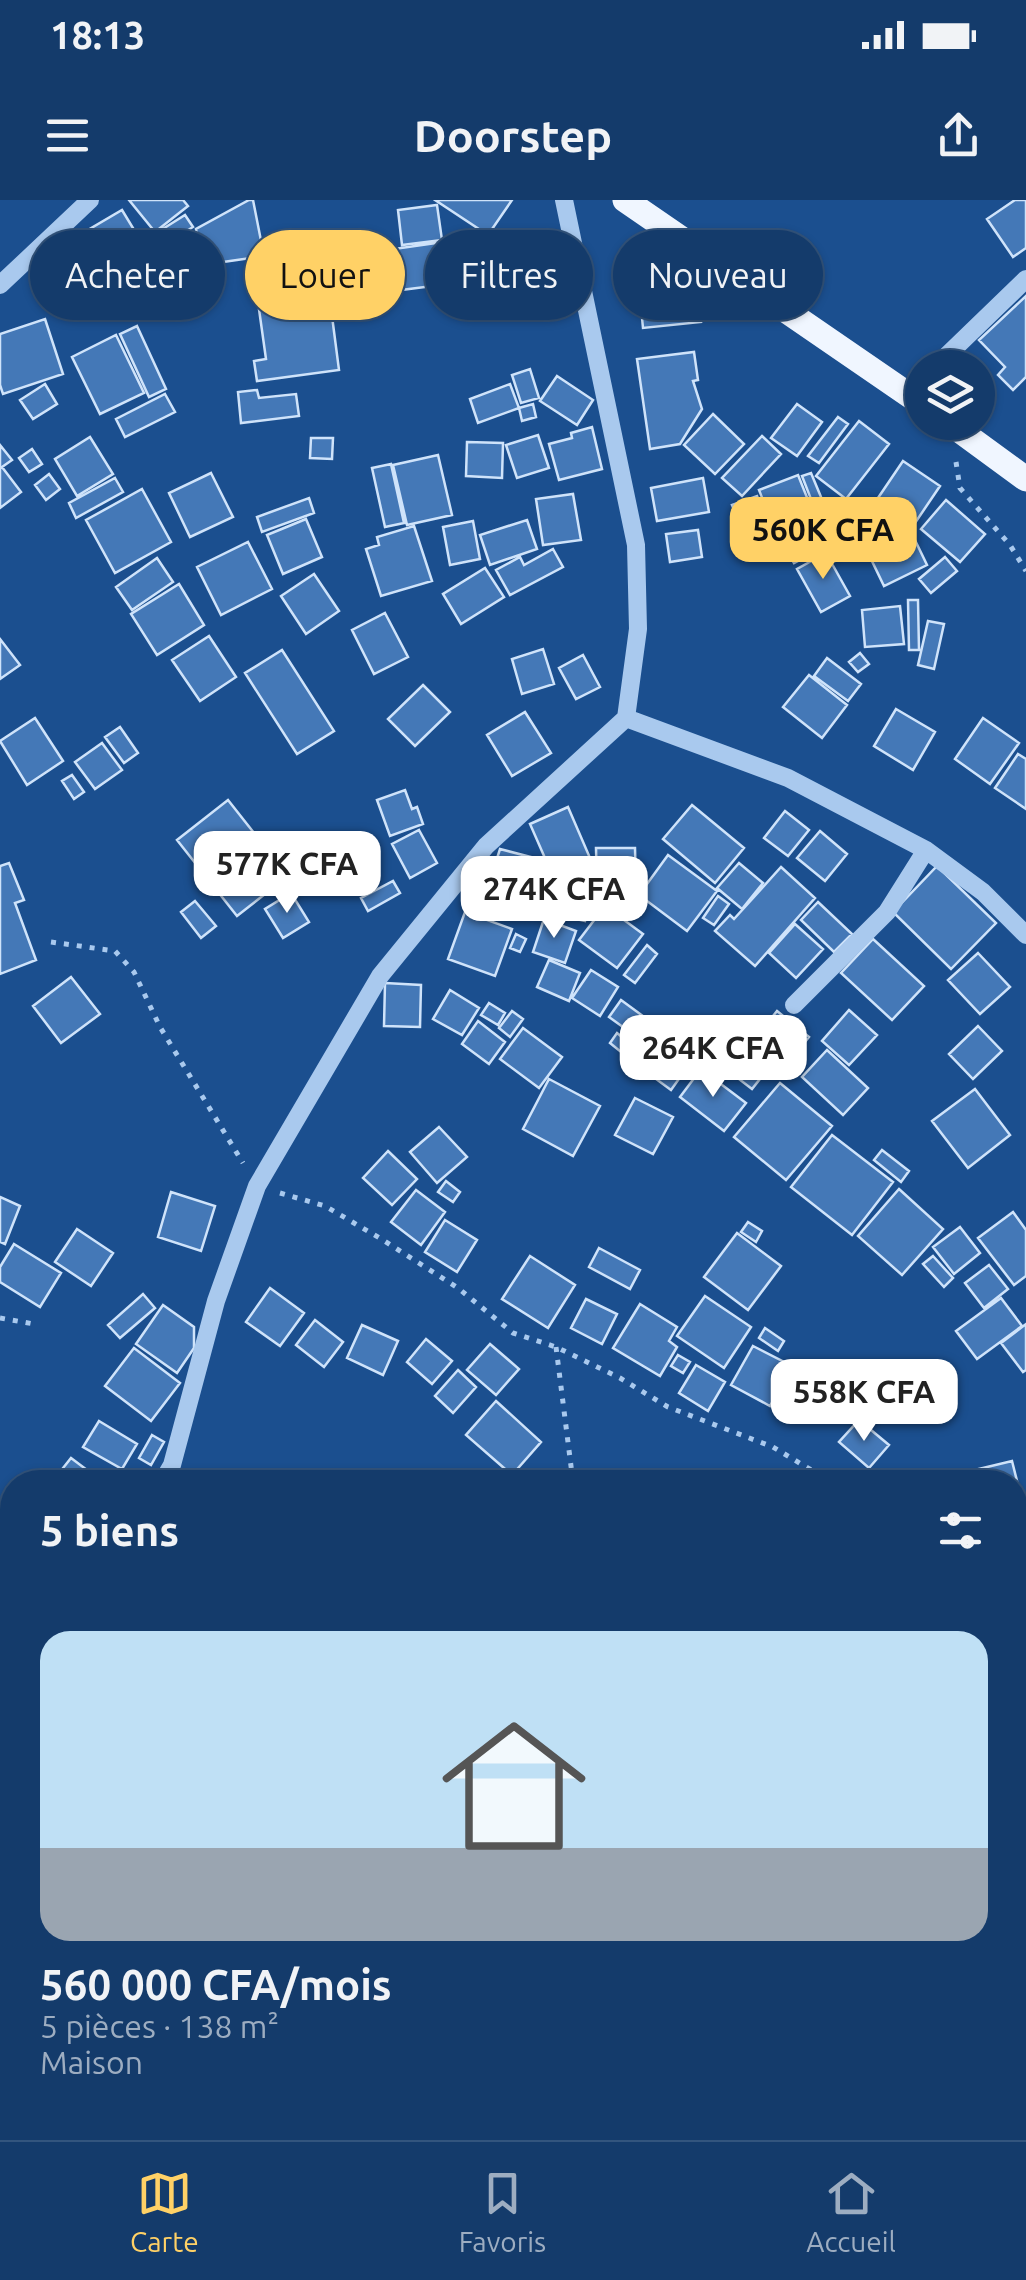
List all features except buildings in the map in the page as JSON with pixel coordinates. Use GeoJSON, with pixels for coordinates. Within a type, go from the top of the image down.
{"type":"FeatureCollection","features":[{"type":"Feature","properties":{"kind":"main road"},"geometry":{"type":"LineString","coordinates":[[625,200],[905,384]]}},
{"type":"Feature","properties":{"kind":"main road"},"geometry":{"type":"LineString","coordinates":[[973,440],[1026,478]]}},
{"type":"Feature","properties":{"kind":"street"},"geometry":{"type":"LineString","coordinates":[[0,285],[90,200]]}},
{"type":"Feature","properties":{"kind":"street"},"geometry":{"type":"LineString","coordinates":[[169,1470],[216,1301],[257,1186],[380,976],[486,846],[626,718],[638,629],[636,545],[564,200]]}},
{"type":"Feature","properties":{"kind":"street"},"geometry":{"type":"LineString","coordinates":[[953,350],[1026,279]]}},
{"type":"Feature","properties":{"kind":"street"},"geometry":{"type":"LineString","coordinates":[[626,718],[788,778],[926,850],[983,892],[1026,936]]}},
{"type":"Feature","properties":{"kind":"street"},"geometry":{"type":"LineString","coordinates":[[794,1005],[887,912],[926,850]]}},
{"type":"Feature","properties":{"kind":"path"},"geometry":{"type":"LineString","coordinates":[[954,452],[960,488],[1010,545],[1026,571]]}},
{"type":"Feature","properties":{"kind":"path"},"geometry":{"type":"LineString","coordinates":[[50,942],[114,952],[134,972],[160,1027],[257,1186],[325,1206],[458,1288],[513,1333],[556,1347],[620,1378],[668,1408],[773,1447],[811,1470]]}},
{"type":"Feature","properties":{"kind":"path"},"geometry":{"type":"LineString","coordinates":[[0,1318],[34,1324]]}},
{"type":"Feature","properties":{"kind":"path"},"geometry":{"type":"LineString","coordinates":[[556,1347],[572,1470]]}}]}
